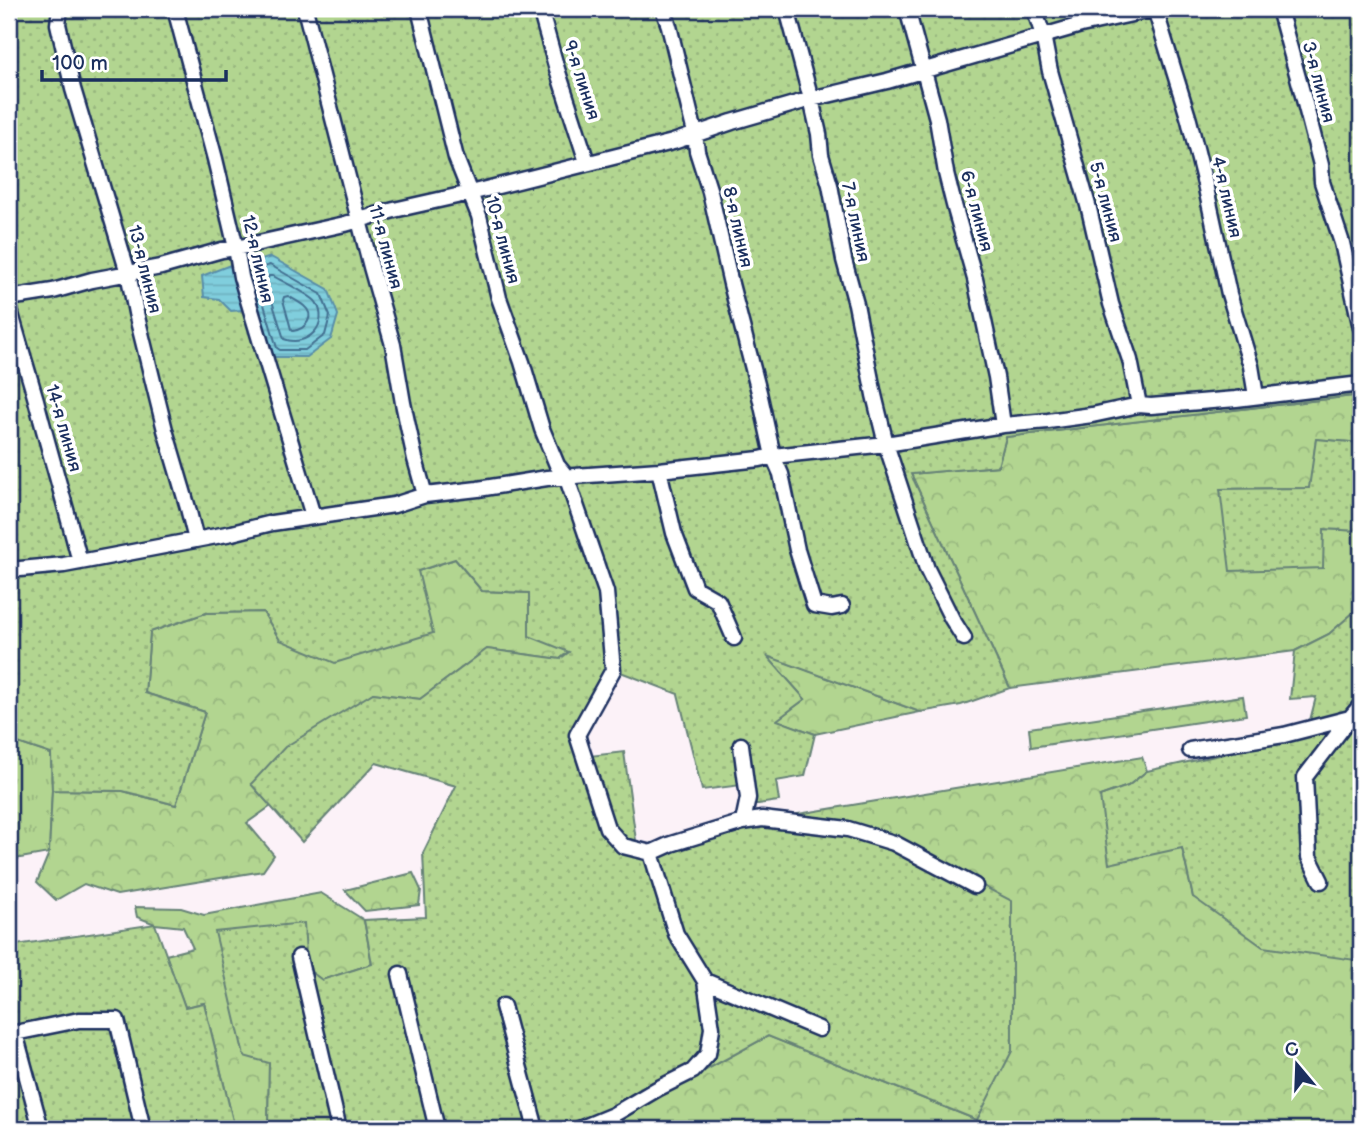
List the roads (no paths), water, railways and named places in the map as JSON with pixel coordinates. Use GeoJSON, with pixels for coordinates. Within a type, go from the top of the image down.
{"type":"FeatureCollection","features":[{"type":"Feature","properties":{"kind":"street","name":"13-я линия"},"geometry":{"type":"LineString","coordinates":[[60,9],[58,24],[73,89],[128,273],[136,313],[196,540]]}},
{"type":"Feature","properties":{"kind":"street","name":"12-я линия"},"geometry":{"type":"LineString","coordinates":[[175,9],[215,159],[241,277],[313,516]]}},
{"type":"Feature","properties":{"kind":"street","name":"11-я линия"},"geometry":{"type":"LineString","coordinates":[[305,9],[393,345],[403,403],[425,495]]}},
{"type":"Feature","properties":{"kind":"street","name":"10-я линия"},"geometry":{"type":"LineString","coordinates":[[419,9],[456,158],[479,216],[499,298],[542,429],[557,465],[566,476],[606,592],[613,670],[577,735],[607,828],[623,846],[651,853]]}},
{"type":"Feature","properties":{"kind":"street","name":"9-я линия"},"geometry":{"type":"LineString","coordinates":[[540,9],[587,162]]}},
{"type":"Feature","properties":{"kind":"street","name":"8-я линия"},"geometry":{"type":"LineString","coordinates":[[663,9],[773,456],[781,474],[797,550],[814,605],[832,608],[842,606]]}},
{"type":"Feature","properties":{"kind":"street","name":"7-я линия"},"geometry":{"type":"LineString","coordinates":[[786,9],[811,99],[839,238],[886,444],[927,569],[964,638]]}},
{"type":"Feature","properties":{"kind":"street","name":"6-я линия"},"geometry":{"type":"LineString","coordinates":[[907,9],[983,312],[1003,425]]}},
{"type":"Feature","properties":{"kind":"street","name":"5-я линия"},"geometry":{"type":"LineString","coordinates":[[1034,9],[1043,35],[1111,304],[1130,360],[1139,405]]}},
{"type":"Feature","properties":{"kind":"street"},"geometry":{"type":"LineString","coordinates":[[9,298],[161,267],[673,142],[811,99],[923,71],[1043,35],[1155,9]]}},
{"type":"Feature","properties":{"kind":"street","name":"4-я линия"},"geometry":{"type":"LineString","coordinates":[[1155,9],[1189,120],[1229,294],[1251,366],[1256,396]]}},
{"type":"Feature","properties":{"kind":"street","name":"3-я линия"},"geometry":{"type":"LineString","coordinates":[[1279,9],[1321,165],[1322,182],[1342,243],[1361,328]]}},
{"type":"Feature","properties":{"kind":"street","name":"14-я линия"},"geometry":{"type":"LineString","coordinates":[[9,306],[80,562]]}},
{"type":"Feature","properties":{"kind":"street"},"geometry":{"type":"LineString","coordinates":[[9,570],[80,562],[313,516],[394,505],[425,495],[566,476],[760,460],[773,456],[886,444],[1003,425],[1092,415],[1139,405],[1151,407],[1236,399],[1361,384]]}},
{"type":"Feature","properties":{"kind":"street"},"geometry":{"type":"LineString","coordinates":[[659,470],[674,533],[695,588],[718,601],[734,638]]}},
{"type":"Feature","properties":{"kind":"street"},"geometry":{"type":"LineString","coordinates":[[1321,881],[1309,857],[1305,777],[1361,705]]}},
{"type":"Feature","properties":{"kind":"street"},"geometry":{"type":"LineString","coordinates":[[1190,750],[1284,735],[1350,718]]}},
{"type":"Feature","properties":{"kind":"street"},"geometry":{"type":"LineString","coordinates":[[741,745],[748,798],[743,822]]}},
{"type":"Feature","properties":{"kind":"street"},"geometry":{"type":"LineString","coordinates":[[579,1129],[613,1115],[693,1071],[708,1054],[712,1028],[705,981],[676,934],[651,853],[671,844],[743,822],[762,819],[848,829],[894,843],[975,886]]}},
{"type":"Feature","properties":{"kind":"street"},"geometry":{"type":"LineString","coordinates":[[299,957],[338,1129]]}},
{"type":"Feature","properties":{"kind":"street"},"geometry":{"type":"LineString","coordinates":[[400,974],[438,1129]]}},
{"type":"Feature","properties":{"kind":"street"},"geometry":{"type":"LineString","coordinates":[[705,981],[819,1029]]}},
{"type":"Feature","properties":{"kind":"street"},"geometry":{"type":"LineString","coordinates":[[503,1006],[536,1129]]}},
{"type":"Feature","properties":{"kind":"street"},"geometry":{"type":"LineString","coordinates":[[41,1129],[15,1033],[79,1020],[117,1020],[143,1129]]}},
{"type":"Feature","properties":{"kind":"water"},"geometry":{"type":"Polygon","coordinates":[[[271,257],[328,289],[338,315],[331,339],[307,357],[272,357],[249,280],[258,261],[271,257]]]}},
{"type":"Feature","properties":{"kind":"water"},"geometry":{"type":"Polygon","coordinates":[[[230,265],[243,310],[231,311],[219,299],[204,297],[202,276],[230,265]]]}}]}
